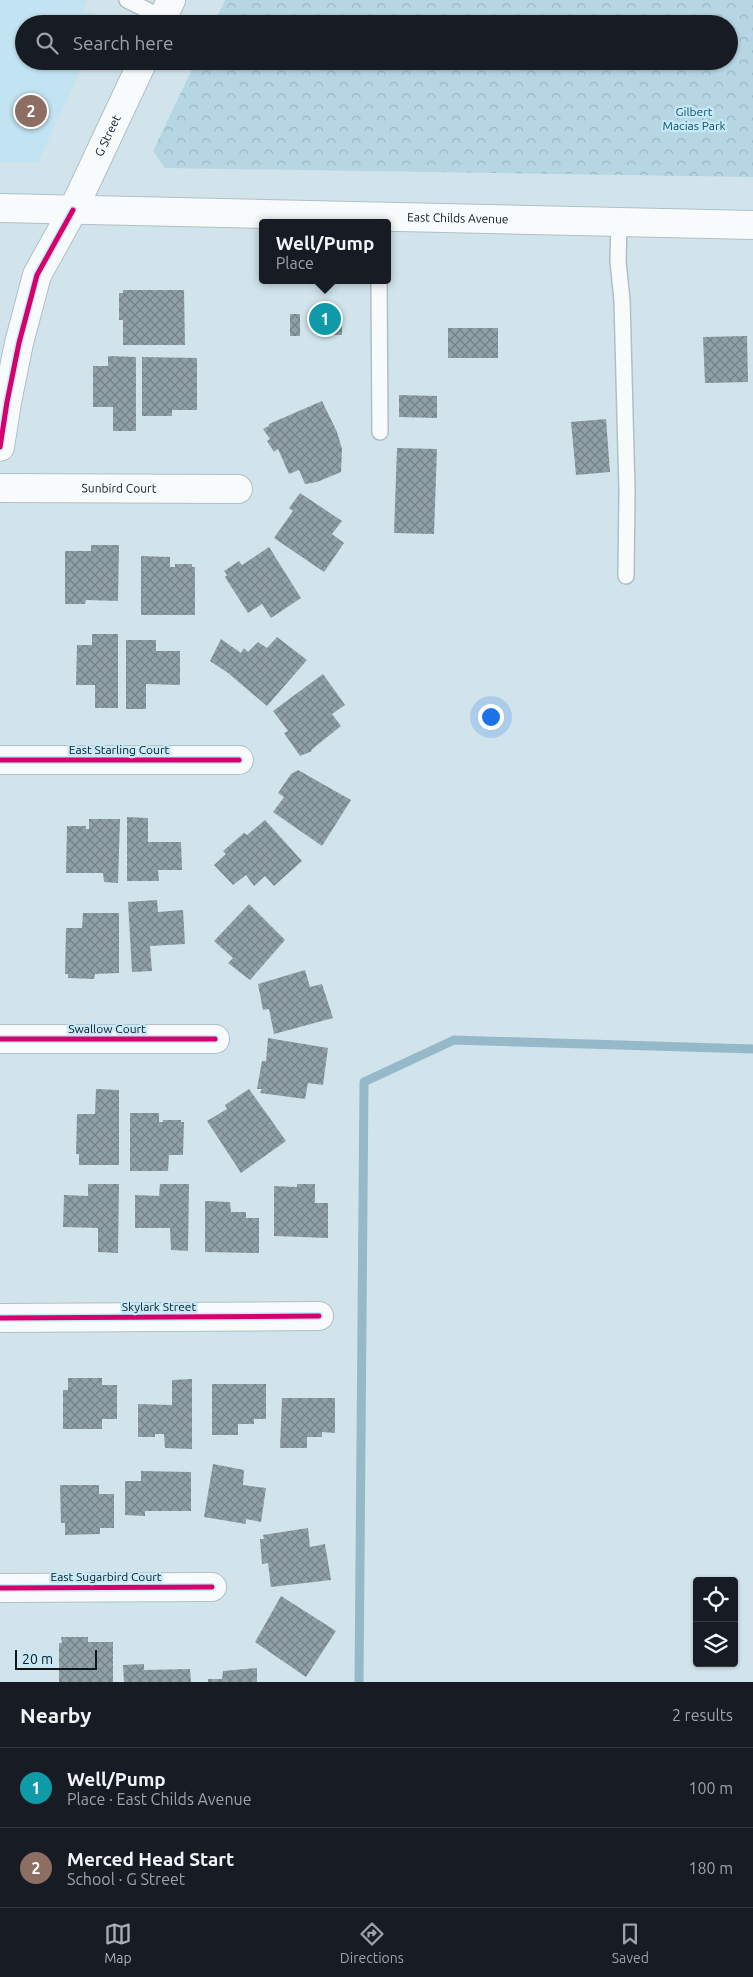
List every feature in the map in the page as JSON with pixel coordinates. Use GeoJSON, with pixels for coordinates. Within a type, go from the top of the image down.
{"type":"FeatureCollection","features":[{"type":"Feature","properties":{"kind":"street","name":"G Street"},"geometry":{"type":"LineString","coordinates":[[0,446],[6,402],[37,275],[73,210],[138,70]]}},
{"type":"Feature","properties":{"kind":"street","name":"East Childs Avenue"},"geometry":{"type":"LineString","coordinates":[[0,208],[347,219]]}},
{"type":"Feature","properties":{"kind":"street","name":"East Childs Avenue"},"geometry":{"type":"LineString","coordinates":[[391,220],[753,225]]}},
{"type":"Feature","properties":{"kind":"street","name":"Sunbird Court"},"geometry":{"type":"LineString","coordinates":[[0,488],[238,489]]}},
{"type":"Feature","properties":{"kind":"street","name":"East Starling Court"},"geometry":{"type":"LineString","coordinates":[[0,760],[239,760]]}},
{"type":"Feature","properties":{"kind":"street","name":"Swallow Court"},"geometry":{"type":"LineString","coordinates":[[0,1039],[215,1039]]}},
{"type":"Feature","properties":{"kind":"street","name":"Skylark Street"},"geometry":{"type":"LineString","coordinates":[[0,1318],[319,1316]]}},
{"type":"Feature","properties":{"kind":"street","name":"East Sugarbird Court"},"geometry":{"type":"LineString","coordinates":[[0,1588],[212,1586]]}},
{"type":"Feature","properties":{"kind":"lane"},"geometry":{"type":"LineString","coordinates":[[127,0],[165,14]]}},
{"type":"Feature","properties":{"kind":"lane"},"geometry":{"type":"LineString","coordinates":[[619,222],[618,262],[622,300],[627,491],[626,576]]}},
{"type":"Feature","properties":{"kind":"lane"},"geometry":{"type":"LineString","coordinates":[[379,284],[380,432]]}},
{"type":"Feature","properties":{"kind":"shaded area"},"geometry":{"type":"Polygon","coordinates":[[[0,0],[87,0],[83,9],[96,15],[15,15],[15,70],[81,70],[38,162],[0,162],[0,0]]]}},
{"type":"Feature","properties":{"kind":"green space","name":"Gilbert Macias Park"},"geometry":{"type":"Polygon","coordinates":[[[225,0],[753,0],[753,177],[165,168],[153,151],[192,70],[738,70],[738,15],[218,15],[225,0]]]}},
{"type":"Feature","properties":{"kind":"building"},"geometry":{"type":"Polygon","coordinates":[[[123,290],[184,290],[185,345],[123,345],[123,320],[119,320],[119,293],[123,293],[123,290]]]}},
{"type":"Feature","properties":{"kind":"building"},"geometry":{"type":"Polygon","coordinates":[[[290,314],[300,314],[300,336],[290,336],[290,314]]]}},
{"type":"Feature","properties":{"kind":"building"},"geometry":{"type":"Polygon","coordinates":[[[319,314],[331,314],[331,325],[342,325],[342,335],[319,335],[319,314]]]}},
{"type":"Feature","properties":{"kind":"building"},"geometry":{"type":"Polygon","coordinates":[[[448,328],[498,328],[498,358],[448,358],[448,328]]]}},
{"type":"Feature","properties":{"kind":"building"},"geometry":{"type":"Polygon","coordinates":[[[747,336],[748,382],[705,383],[703,337],[747,336]]]}},
{"type":"Feature","properties":{"kind":"building"},"geometry":{"type":"Polygon","coordinates":[[[108,356],[136,357],[136,431],[113,431],[113,407],[93,407],[93,366],[108,366],[108,356]]]}},
{"type":"Feature","properties":{"kind":"building"},"geometry":{"type":"Polygon","coordinates":[[[142,357],[197,358],[197,410],[172,410],[172,416],[142,416],[142,357]]]}},
{"type":"Feature","properties":{"kind":"building"},"geometry":{"type":"Polygon","coordinates":[[[399,395],[437,396],[437,418],[399,417],[399,395]]]}},
{"type":"Feature","properties":{"kind":"building"},"geometry":{"type":"Polygon","coordinates":[[[322,401],[337,432],[342,449],[341,472],[317,482],[305,484],[299,470],[289,474],[278,449],[274,452],[267,441],[270,439],[263,429],[269,426],[269,424],[322,401]]]}},
{"type":"Feature","properties":{"kind":"building"},"geometry":{"type":"Polygon","coordinates":[[[606,419],[610,472],[576,475],[571,422],[606,419]]]}},
{"type":"Feature","properties":{"kind":"building"},"geometry":{"type":"Polygon","coordinates":[[[397,448],[437,449],[434,534],[394,533],[397,448]]]}},
{"type":"Feature","properties":{"kind":"building"},"geometry":{"type":"Polygon","coordinates":[[[300,493],[342,521],[332,534],[344,543],[324,572],[274,538],[293,511],[289,508],[300,493]]]}},
{"type":"Feature","properties":{"kind":"building"},"geometry":{"type":"Polygon","coordinates":[[[91,545],[119,545],[118,601],[86,600],[85,604],[65,604],[65,551],[91,551],[91,545]]]}},
{"type":"Feature","properties":{"kind":"building"},"geometry":{"type":"Polygon","coordinates":[[[269,547],[301,598],[271,618],[262,604],[248,613],[225,577],[227,575],[224,571],[239,561],[242,565],[269,547]]]}},
{"type":"Feature","properties":{"kind":"building"},"geometry":{"type":"Polygon","coordinates":[[[141,556],[170,557],[170,567],[175,567],[175,564],[192,564],[192,567],[195,567],[195,615],[141,615],[141,556]]]}},
{"type":"Feature","properties":{"kind":"building"},"geometry":{"type":"Polygon","coordinates":[[[92,634],[118,634],[118,708],[95,708],[95,685],[76,685],[77,645],[92,645],[92,634]]]}},
{"type":"Feature","properties":{"kind":"building"},"geometry":{"type":"Polygon","coordinates":[[[277,637],[307,660],[267,706],[228,673],[210,661],[221,639],[241,653],[244,648],[248,652],[258,642],[267,648],[277,637]]]}},
{"type":"Feature","properties":{"kind":"building"},"geometry":{"type":"Polygon","coordinates":[[[126,640],[156,640],[156,651],[180,651],[180,685],[146,684],[146,709],[126,709],[126,640]]]}},
{"type":"Feature","properties":{"kind":"building"},"geometry":{"type":"Polygon","coordinates":[[[323,674],[345,705],[332,714],[341,726],[312,751],[300,756],[284,733],[288,731],[273,711],[323,674]]]}},
{"type":"Feature","properties":{"kind":"building"},"geometry":{"type":"Polygon","coordinates":[[[298,770],[351,800],[322,846],[273,812],[284,797],[278,793],[291,774],[298,770]]]}},
{"type":"Feature","properties":{"kind":"building"},"geometry":{"type":"Polygon","coordinates":[[[127,817],[148,818],[148,842],[181,842],[182,870],[158,870],[159,881],[127,881],[127,817]]]}},
{"type":"Feature","properties":{"kind":"building"},"geometry":{"type":"Polygon","coordinates":[[[89,819],[120,819],[118,883],[104,882],[103,873],[66,873],[67,826],[86,826],[86,829],[89,829],[89,819]]]}},
{"type":"Feature","properties":{"kind":"building"},"geometry":{"type":"Polygon","coordinates":[[[265,820],[302,861],[274,886],[265,876],[254,886],[246,875],[233,885],[214,865],[226,854],[223,851],[244,833],[247,835],[265,820]]]}},
{"type":"Feature","properties":{"kind":"building"},"geometry":{"type":"Polygon","coordinates":[[[157,900],[158,912],[183,910],[185,944],[150,946],[152,971],[132,972],[128,902],[157,900]]]}},
{"type":"Feature","properties":{"kind":"building"},"geometry":{"type":"Polygon","coordinates":[[[249,904],[285,940],[250,980],[228,963],[233,958],[214,941],[249,904]]]}},
{"type":"Feature","properties":{"kind":"building"},"geometry":{"type":"Polygon","coordinates":[[[83,913],[119,913],[119,973],[95,974],[94,979],[68,978],[68,974],[65,974],[66,928],[82,928],[83,913]]]}},
{"type":"Feature","properties":{"kind":"building"},"geometry":{"type":"Polygon","coordinates":[[[305,970],[310,987],[322,984],[333,1018],[274,1034],[269,1009],[263,1010],[258,984],[305,970]]]}},
{"type":"Feature","properties":{"kind":"building"},"geometry":{"type":"Polygon","coordinates":[[[268,1038],[328,1048],[323,1085],[308,1083],[305,1099],[260,1093],[262,1089],[257,1089],[262,1061],[266,1061],[268,1038]]]}},
{"type":"Feature","properties":{"kind":"building"},"geometry":{"type":"Polygon","coordinates":[[[96,1089],[119,1090],[119,1165],[79,1165],[79,1154],[76,1154],[77,1114],[95,1114],[96,1089]]]}},
{"type":"Feature","properties":{"kind":"building"},"geometry":{"type":"Polygon","coordinates":[[[249,1089],[286,1141],[241,1173],[207,1121],[227,1109],[225,1105],[249,1089]]]}},
{"type":"Feature","properties":{"kind":"building"},"geometry":{"type":"Polygon","coordinates":[[[130,1113],[159,1113],[159,1122],[163,1122],[163,1120],[181,1120],[181,1122],[184,1122],[183,1155],[169,1155],[168,1171],[130,1171],[130,1113]]]}},
{"type":"Feature","properties":{"kind":"building"},"geometry":{"type":"Polygon","coordinates":[[[88,1184],[119,1184],[118,1253],[98,1252],[98,1228],[63,1227],[64,1195],[88,1196],[88,1184]]]}},
{"type":"Feature","properties":{"kind":"building"},"geometry":{"type":"Polygon","coordinates":[[[160,1184],[189,1184],[188,1251],[171,1250],[170,1228],[135,1228],[135,1195],[159,1196],[160,1184]]]}},
{"type":"Feature","properties":{"kind":"building"},"geometry":{"type":"Polygon","coordinates":[[[297,1184],[315,1184],[315,1203],[328,1203],[328,1238],[274,1236],[274,1186],[297,1187],[297,1184]]]}},
{"type":"Feature","properties":{"kind":"building"},"geometry":{"type":"Polygon","coordinates":[[[205,1201],[230,1202],[231,1212],[246,1212],[246,1218],[259,1218],[259,1253],[205,1252],[205,1201]]]}},
{"type":"Feature","properties":{"kind":"building"},"geometry":{"type":"Polygon","coordinates":[[[68,1378],[102,1378],[102,1385],[117,1385],[117,1419],[102,1419],[102,1429],[63,1429],[63,1390],[68,1390],[68,1378]]]}},
{"type":"Feature","properties":{"kind":"building"},"geometry":{"type":"Polygon","coordinates":[[[192,1379],[192,1449],[165,1448],[164,1434],[155,1434],[155,1437],[138,1437],[138,1404],[172,1405],[172,1380],[192,1379]]]}},
{"type":"Feature","properties":{"kind":"building"},"geometry":{"type":"Polygon","coordinates":[[[212,1384],[266,1384],[266,1419],[254,1419],[254,1424],[238,1424],[238,1435],[212,1435],[212,1384]]]}},
{"type":"Feature","properties":{"kind":"building"},"geometry":{"type":"Polygon","coordinates":[[[282,1398],[335,1398],[335,1433],[322,1432],[322,1437],[307,1437],[307,1448],[280,1448],[282,1398]]]}},
{"type":"Feature","properties":{"kind":"building"},"geometry":{"type":"Polygon","coordinates":[[[213,1464],[244,1470],[243,1485],[266,1488],[261,1522],[246,1519],[246,1524],[204,1517],[213,1464]]]}},
{"type":"Feature","properties":{"kind":"building"},"geometry":{"type":"Polygon","coordinates":[[[141,1471],[191,1472],[191,1511],[145,1511],[145,1516],[125,1515],[125,1481],[141,1481],[141,1471]]]}},
{"type":"Feature","properties":{"kind":"building"},"geometry":{"type":"Polygon","coordinates":[[[60,1485],[99,1485],[99,1494],[114,1494],[114,1528],[100,1528],[100,1534],[65,1535],[65,1523],[61,1523],[60,1485]]]}},
{"type":"Feature","properties":{"kind":"building"},"geometry":{"type":"Polygon","coordinates":[[[308,1528],[310,1547],[325,1544],[331,1580],[271,1587],[268,1563],[262,1564],[260,1539],[264,1539],[263,1535],[308,1528]]]}},
{"type":"Feature","properties":{"kind":"building"},"geometry":{"type":"Polygon","coordinates":[[[281,1596],[336,1631],[306,1677],[255,1642],[281,1596]]]}},
{"type":"Feature","properties":{"kind":"building"},"geometry":{"type":"Polygon","coordinates":[[[61,1637],[88,1637],[88,1642],[113,1642],[113,1682],[59,1682],[59,1643],[62,1643],[61,1637]]]}},
{"type":"Feature","properties":{"kind":"building"},"geometry":{"type":"Polygon","coordinates":[[[144,1664],[144,1670],[190,1669],[191,1682],[124,1682],[123,1665],[144,1664]]]}},
{"type":"Feature","properties":{"kind":"building"},"geometry":{"type":"Polygon","coordinates":[[[257,1668],[257,1682],[208,1682],[208,1679],[222,1679],[223,1671],[257,1668]]]}},
{"type":"Feature","properties":{"kind":"waterway"},"geometry":{"type":"LineString","coordinates":[[359,1682],[364,1082],[454,1040],[753,1049]]}},
{"type":"Feature","properties":{"kind":"cycle path"},"geometry":{"type":"LineString","coordinates":[[0,447],[19,343],[37,275],[73,210]]}},
{"type":"Feature","properties":{"kind":"cycle path"},"geometry":{"type":"LineString","coordinates":[[0,760],[239,760]]}},
{"type":"Feature","properties":{"kind":"cycle path"},"geometry":{"type":"LineString","coordinates":[[0,1039],[215,1039]]}},
{"type":"Feature","properties":{"kind":"cycle path"},"geometry":{"type":"LineString","coordinates":[[0,1318],[319,1316]]}},
{"type":"Feature","properties":{"kind":"cycle path"},"geometry":{"type":"LineString","coordinates":[[0,1588],[212,1587]]}},
{"type":"Feature","properties":{"kind":"place","name":"Merced Head Start"},"geometry":{"type":"Point","coordinates":[31,111]}},
{"type":"Feature","properties":{"kind":"place","name":"Well/Pump"},"geometry":{"type":"Point","coordinates":[325,319]}}]}
